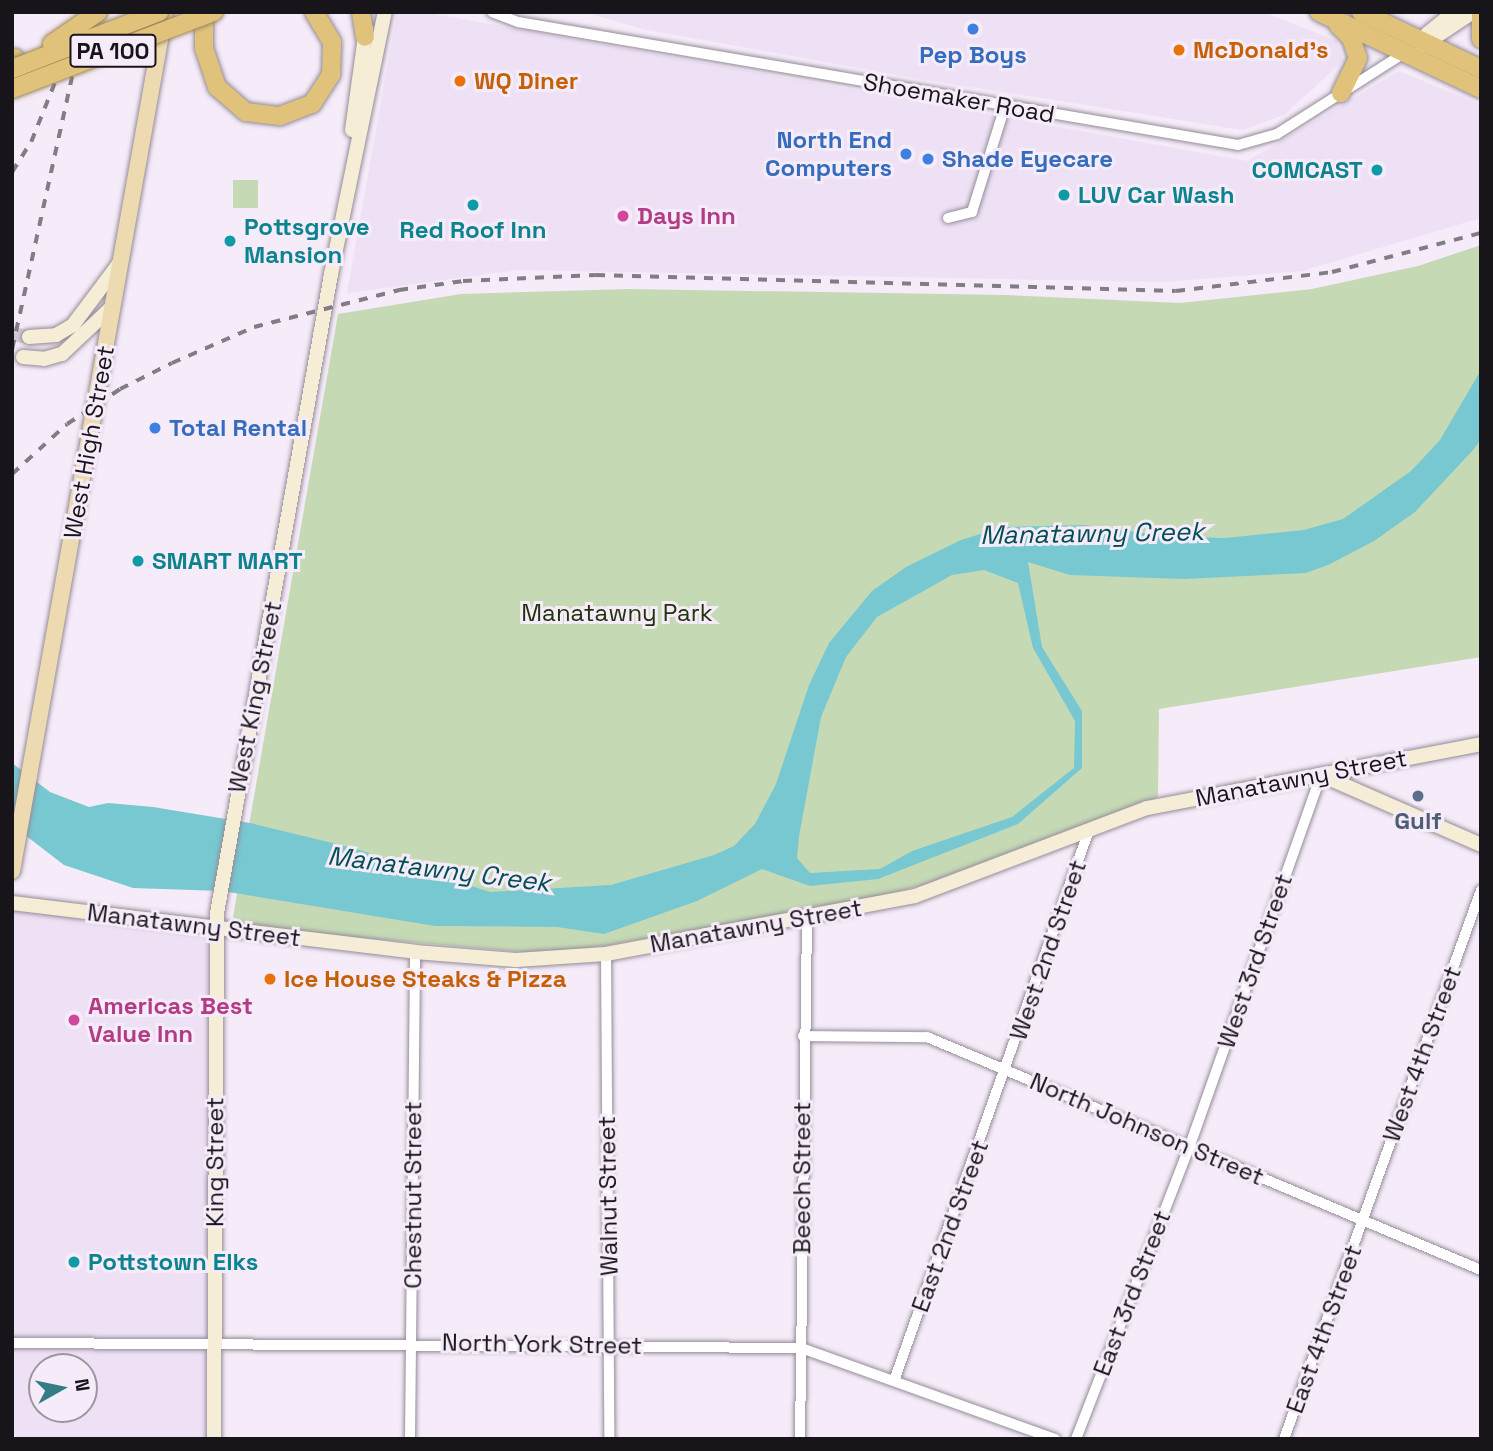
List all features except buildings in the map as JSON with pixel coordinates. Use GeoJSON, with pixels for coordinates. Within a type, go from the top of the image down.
{"type":"FeatureCollection","features":[{"type":"Feature","properties":{"kind":"highway"},"geometry":{"type":"LineString","coordinates":[[13,62],[59,40],[97,12]]}},
{"type":"Feature","properties":{"kind":"highway","name":"PA 100"},"geometry":{"type":"LineString","coordinates":[[13,62],[159,12]]}},
{"type":"Feature","properties":{"kind":"highway"},"geometry":{"type":"LineString","coordinates":[[204,12],[204,48],[217,87],[246,112],[280,116],[312,104],[331,75],[332,42],[314,12]]}},
{"type":"Feature","properties":{"kind":"highway","name":"PA 100"},"geometry":{"type":"LineString","coordinates":[[12,89],[214,12]]}},
{"type":"Feature","properties":{"kind":"highway"},"geometry":{"type":"LineString","coordinates":[[361,12],[365,37]]}},
{"type":"Feature","properties":{"kind":"highway"},"geometry":{"type":"LineString","coordinates":[[1362,12],[1481,69]]}},
{"type":"Feature","properties":{"kind":"highway"},"geometry":{"type":"LineString","coordinates":[[1481,14],[1481,39]]}},
{"type":"Feature","properties":{"kind":"highway"},"geometry":{"type":"LineString","coordinates":[[1325,15],[1481,89]]}},
{"type":"Feature","properties":{"kind":"highway"},"geometry":{"type":"LineString","coordinates":[[1325,15],[1351,38],[1358,58],[1341,93]]}},
{"type":"Feature","properties":{"kind":"main road","name":"West High Street"},"geometry":{"type":"LineString","coordinates":[[13,864],[165,12]]}},
{"type":"Feature","properties":{"kind":"street","name":"West King Street"},"geometry":{"type":"LineString","coordinates":[[335,260],[369,12]]}},
{"type":"Feature","properties":{"kind":"street","name":"West King Street"},"geometry":{"type":"LineString","coordinates":[[216,921],[335,260],[385,12]]}},
{"type":"Feature","properties":{"kind":"street","name":"Shoemaker Road"},"geometry":{"type":"LineString","coordinates":[[492,12],[518,22],[1238,145],[1277,134],[1473,12]]}},
{"type":"Feature","properties":{"kind":"street","name":"Shoemaker Road"},"geometry":{"type":"LineString","coordinates":[[1424,42],[1454,12]]}},
{"type":"Feature","properties":{"kind":"street"},"geometry":{"type":"LineString","coordinates":[[948,218],[972,212],[1005,106]]}},
{"type":"Feature","properties":{"kind":"street"},"geometry":{"type":"LineString","coordinates":[[29,337],[56,335],[73,325],[121,261]]}},
{"type":"Feature","properties":{"kind":"street"},"geometry":{"type":"LineString","coordinates":[[23,357],[44,359],[61,354],[113,306]]}},
{"type":"Feature","properties":{"kind":"street","name":"Manatawny Street"},"geometry":{"type":"LineString","coordinates":[[12,903],[216,921],[415,952],[516,960],[606,954],[925,893],[1147,808],[1481,744]]}},
{"type":"Feature","properties":{"kind":"street"},"geometry":{"type":"LineString","coordinates":[[1321,775],[1481,845]]}},
{"type":"Feature","properties":{"kind":"street","name":"West 3rd Street"},"geometry":{"type":"LineString","coordinates":[[1189,1148],[1321,775]]}},
{"type":"Feature","properties":{"kind":"street","name":"West 2nd Street"},"geometry":{"type":"LineString","coordinates":[[1007,1071],[1089,830]]}},
{"type":"Feature","properties":{"kind":"street","name":"West 4th Street"},"geometry":{"type":"LineString","coordinates":[[1363,1219],[1481,890]]}},
{"type":"Feature","properties":{"kind":"street","name":"Beech Street"},"geometry":{"type":"LineString","coordinates":[[800,1439],[803,1036],[807,917]]}},
{"type":"Feature","properties":{"kind":"street","name":"King Street"},"geometry":{"type":"LineString","coordinates":[[214,1439],[216,921]]}},
{"type":"Feature","properties":{"kind":"street","name":"Chestnut Street"},"geometry":{"type":"LineString","coordinates":[[410,1439],[415,952]]}},
{"type":"Feature","properties":{"kind":"street","name":"Walnut Street"},"geometry":{"type":"LineString","coordinates":[[606,954],[610,1346],[608,1439]]}},
{"type":"Feature","properties":{"kind":"street","name":"North Johnson Street"},"geometry":{"type":"LineString","coordinates":[[803,1036],[927,1037],[1481,1270]]}},
{"type":"Feature","properties":{"kind":"street","name":"East 2nd Street"},"geometry":{"type":"LineString","coordinates":[[894,1381],[1007,1071]]}},
{"type":"Feature","properties":{"kind":"street","name":"East 3rd Street"},"geometry":{"type":"LineString","coordinates":[[1076,1439],[1189,1148]]}},
{"type":"Feature","properties":{"kind":"street","name":"East 4th Street"},"geometry":{"type":"LineString","coordinates":[[1284,1439],[1363,1219]]}},
{"type":"Feature","properties":{"kind":"street","name":"North York Street"},"geometry":{"type":"LineString","coordinates":[[12,1343],[412,1342],[801,1348],[1055,1439]]}},
{"type":"Feature","properties":{"kind":"shaded area"},"geometry":{"type":"Polygon","coordinates":[[[397,12],[423,12],[1247,161],[1399,71],[1481,105],[1481,218],[1302,271],[1165,282],[517,270],[347,293],[397,12]]]}},
{"type":"Feature","properties":{"kind":"shaded area"},"geometry":{"type":"Polygon","coordinates":[[[584,12],[1263,12],[1337,41],[1343,61],[1284,115],[1243,130],[914,78],[642,29],[584,12]]]}},
{"type":"Feature","properties":{"kind":"shaded area"},"geometry":{"type":"Polygon","coordinates":[[[12,903],[215,928],[213,1439],[12,1439],[12,903]]]}},
{"type":"Feature","properties":{"kind":"green space"},"geometry":{"type":"Polygon","coordinates":[[[233,180],[258,180],[258,208],[233,208],[233,180]]]}},
{"type":"Feature","properties":{"kind":"green space","name":"Manatawny Park"},"geometry":{"type":"Polygon","coordinates":[[[1481,245],[1481,657],[1159,709],[1158,797],[932,883],[879,896],[604,946],[533,953],[242,924],[233,917],[338,314],[461,294],[629,289],[1006,295],[1180,303],[1312,289],[1418,266],[1481,245]]]}},
{"type":"Feature","properties":{"kind":"water","name":"Manatawny Creek"},"geometry":{"type":"Polygon","coordinates":[[[1481,370],[1481,439],[1474,449],[1415,512],[1374,541],[1328,565],[1306,573],[1184,579],[1070,575],[1028,562],[1042,647],[1082,711],[1082,768],[1018,824],[878,879],[810,886],[762,869],[697,901],[604,934],[557,927],[435,926],[222,891],[133,888],[64,865],[12,825],[12,763],[50,792],[89,807],[108,803],[153,807],[250,823],[353,848],[490,892],[611,885],[714,855],[734,846],[755,824],[776,784],[809,685],[829,643],[872,591],[906,567],[961,540],[1003,527],[1085,525],[1165,536],[1225,538],[1304,530],[1343,519],[1411,471],[1440,440],[1481,370]],[[984,570],[952,575],[877,617],[846,657],[821,717],[799,836],[797,858],[810,873],[880,869],[912,851],[1012,817],[1074,768],[1075,721],[1033,648],[1018,583],[984,570]]]}},
{"type":"Feature","properties":{"kind":"tunnel"},"geometry":{"type":"LineString","coordinates":[[12,334],[29,337]]}},
{"type":"Feature","properties":{"kind":"railway"},"geometry":{"type":"LineString","coordinates":[[12,349],[86,12]]}},
{"type":"Feature","properties":{"kind":"railway"},"geometry":{"type":"LineString","coordinates":[[12,172],[31,142],[61,67]]}},
{"type":"Feature","properties":{"kind":"railway"},"geometry":{"type":"LineString","coordinates":[[12,474],[67,424],[120,389],[172,363],[254,327],[399,290],[463,281],[596,275],[1176,291],[1332,272],[1481,233]]}},
{"type":"Feature","properties":{"kind":"place","name":"Pep Boys"},"geometry":{"type":"Point","coordinates":[973,29]}},
{"type":"Feature","properties":{"kind":"place","name":"McDonald's"},"geometry":{"type":"Point","coordinates":[1179,50]}},
{"type":"Feature","properties":{"kind":"place","name":"WQ Diner"},"geometry":{"type":"Point","coordinates":[460,81]}},
{"type":"Feature","properties":{"kind":"place","name":"North End Computers"},"geometry":{"type":"Point","coordinates":[906,154]}},
{"type":"Feature","properties":{"kind":"place","name":"Shade Eyecare"},"geometry":{"type":"Point","coordinates":[928,159]}},
{"type":"Feature","properties":{"kind":"place","name":"COMCAST"},"geometry":{"type":"Point","coordinates":[1377,170]}},
{"type":"Feature","properties":{"kind":"place","name":"LUV Car Wash"},"geometry":{"type":"Point","coordinates":[1064,195]}},
{"type":"Feature","properties":{"kind":"place","name":"Red Roof Inn"},"geometry":{"type":"Point","coordinates":[473,205]}},
{"type":"Feature","properties":{"kind":"place","name":"Days Inn"},"geometry":{"type":"Point","coordinates":[623,216]}},
{"type":"Feature","properties":{"kind":"place","name":"Pottsgrove Mansion"},"geometry":{"type":"Point","coordinates":[230,241]}},
{"type":"Feature","properties":{"kind":"place","name":"Total Rental"},"geometry":{"type":"Point","coordinates":[155,428]}},
{"type":"Feature","properties":{"kind":"place","name":"SMART MART"},"geometry":{"type":"Point","coordinates":[138,561]}},
{"type":"Feature","properties":{"kind":"place","name":"Gulf"},"geometry":{"type":"Point","coordinates":[1418,796]}},
{"type":"Feature","properties":{"kind":"place","name":"Ice House Steaks & Pizza"},"geometry":{"type":"Point","coordinates":[270,979]}},
{"type":"Feature","properties":{"kind":"place","name":"Americas Best Value Inn"},"geometry":{"type":"Point","coordinates":[74,1020]}},
{"type":"Feature","properties":{"kind":"place","name":"Pottstown Elks"},"geometry":{"type":"Point","coordinates":[74,1262]}}]}
